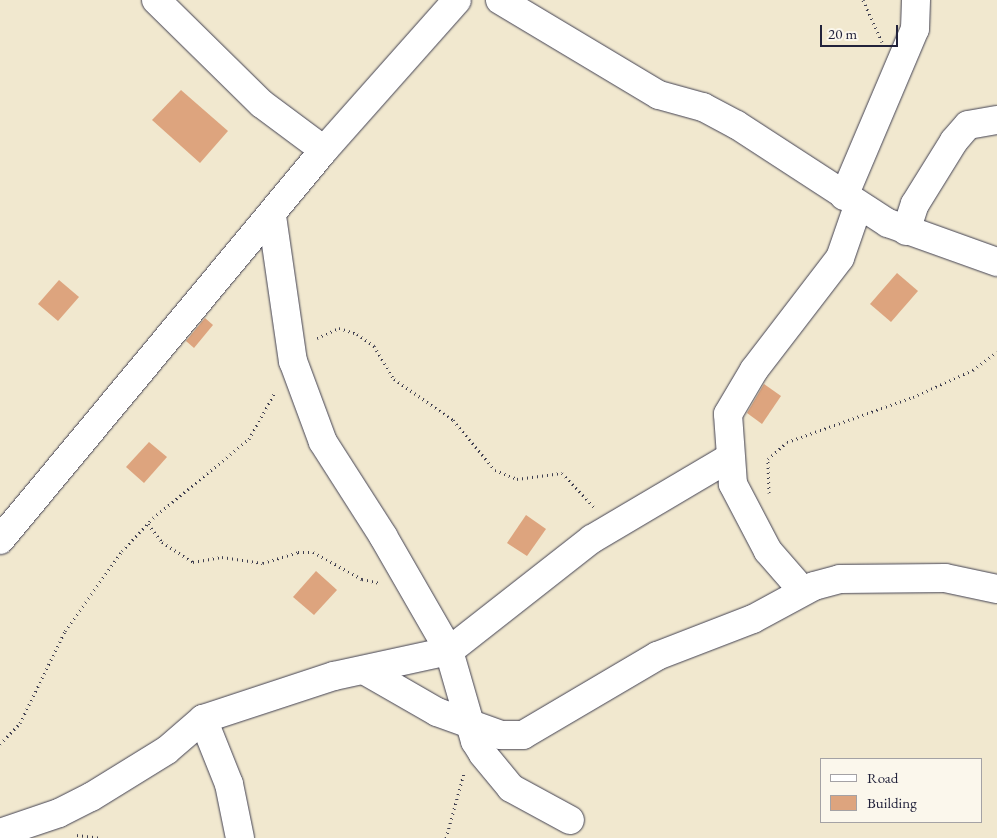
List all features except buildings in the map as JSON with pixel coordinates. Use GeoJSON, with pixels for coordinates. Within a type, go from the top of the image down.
{"type":"FeatureCollection","features":[{"type":"Feature","properties":{"kind":"street"},"geometry":{"type":"LineString","coordinates":[[156,0],[262,104],[324,150]]}},
{"type":"Feature","properties":{"kind":"street"},"geometry":{"type":"LineString","coordinates":[[0,540],[272,216],[324,150],[457,0]]}},
{"type":"Feature","properties":{"kind":"street"},"geometry":{"type":"LineString","coordinates":[[500,0],[659,95],[697,105],[737,125],[851,201],[906,231],[997,262]]}},
{"type":"Feature","properties":{"kind":"street"},"geometry":{"type":"LineString","coordinates":[[802,590],[768,552],[733,484],[729,458],[733,402],[840,258],[851,201],[915,29],[916,0]]}},
{"type":"Feature","properties":{"kind":"street"},"geometry":{"type":"LineString","coordinates":[[906,231],[915,204],[954,141],[968,125],[997,120]]}},
{"type":"Feature","properties":{"kind":"street"},"geometry":{"type":"LineString","coordinates":[[272,216],[293,356],[322,442],[406,574],[449,651],[471,726],[483,754],[511,788],[570,820]]}},
{"type":"Feature","properties":{"kind":"street"},"geometry":{"type":"LineString","coordinates":[[0,833],[59,813],[91,796],[167,750],[204,719],[364,670],[449,651],[544,573],[610,529],[729,458]]}},
{"type":"Feature","properties":{"kind":"street"},"geometry":{"type":"LineString","coordinates":[[364,670],[417,702],[471,726],[501,735],[531,733],[657,656],[753,619],[802,590],[840,579],[935,578],[997,589]]}},
{"type":"Feature","properties":{"kind":"street"},"geometry":{"type":"LineString","coordinates":[[204,719],[229,784],[240,838]]}},
{"type":"Feature","properties":{"kind":"path"},"geometry":{"type":"LineString","coordinates":[[863,0],[878,38],[902,63]]}},
{"type":"Feature","properties":{"kind":"path"},"geometry":{"type":"LineString","coordinates":[[0,744],[36,697],[65,631],[92,590],[148,524],[249,439],[293,356],[330,331],[357,334],[374,346],[394,378],[453,420],[495,470],[517,479],[565,475],[610,529]]}},
{"type":"Feature","properties":{"kind":"path"},"geometry":{"type":"LineString","coordinates":[[769,499],[768,459],[781,446],[913,397],[973,370],[997,352]]}},
{"type":"Feature","properties":{"kind":"path"},"geometry":{"type":"LineString","coordinates":[[148,524],[162,542],[193,562],[222,557],[263,563],[298,552],[313,552],[374,583],[406,574]]}},
{"type":"Feature","properties":{"kind":"path"},"geometry":{"type":"LineString","coordinates":[[446,838],[471,726]]}}]}
